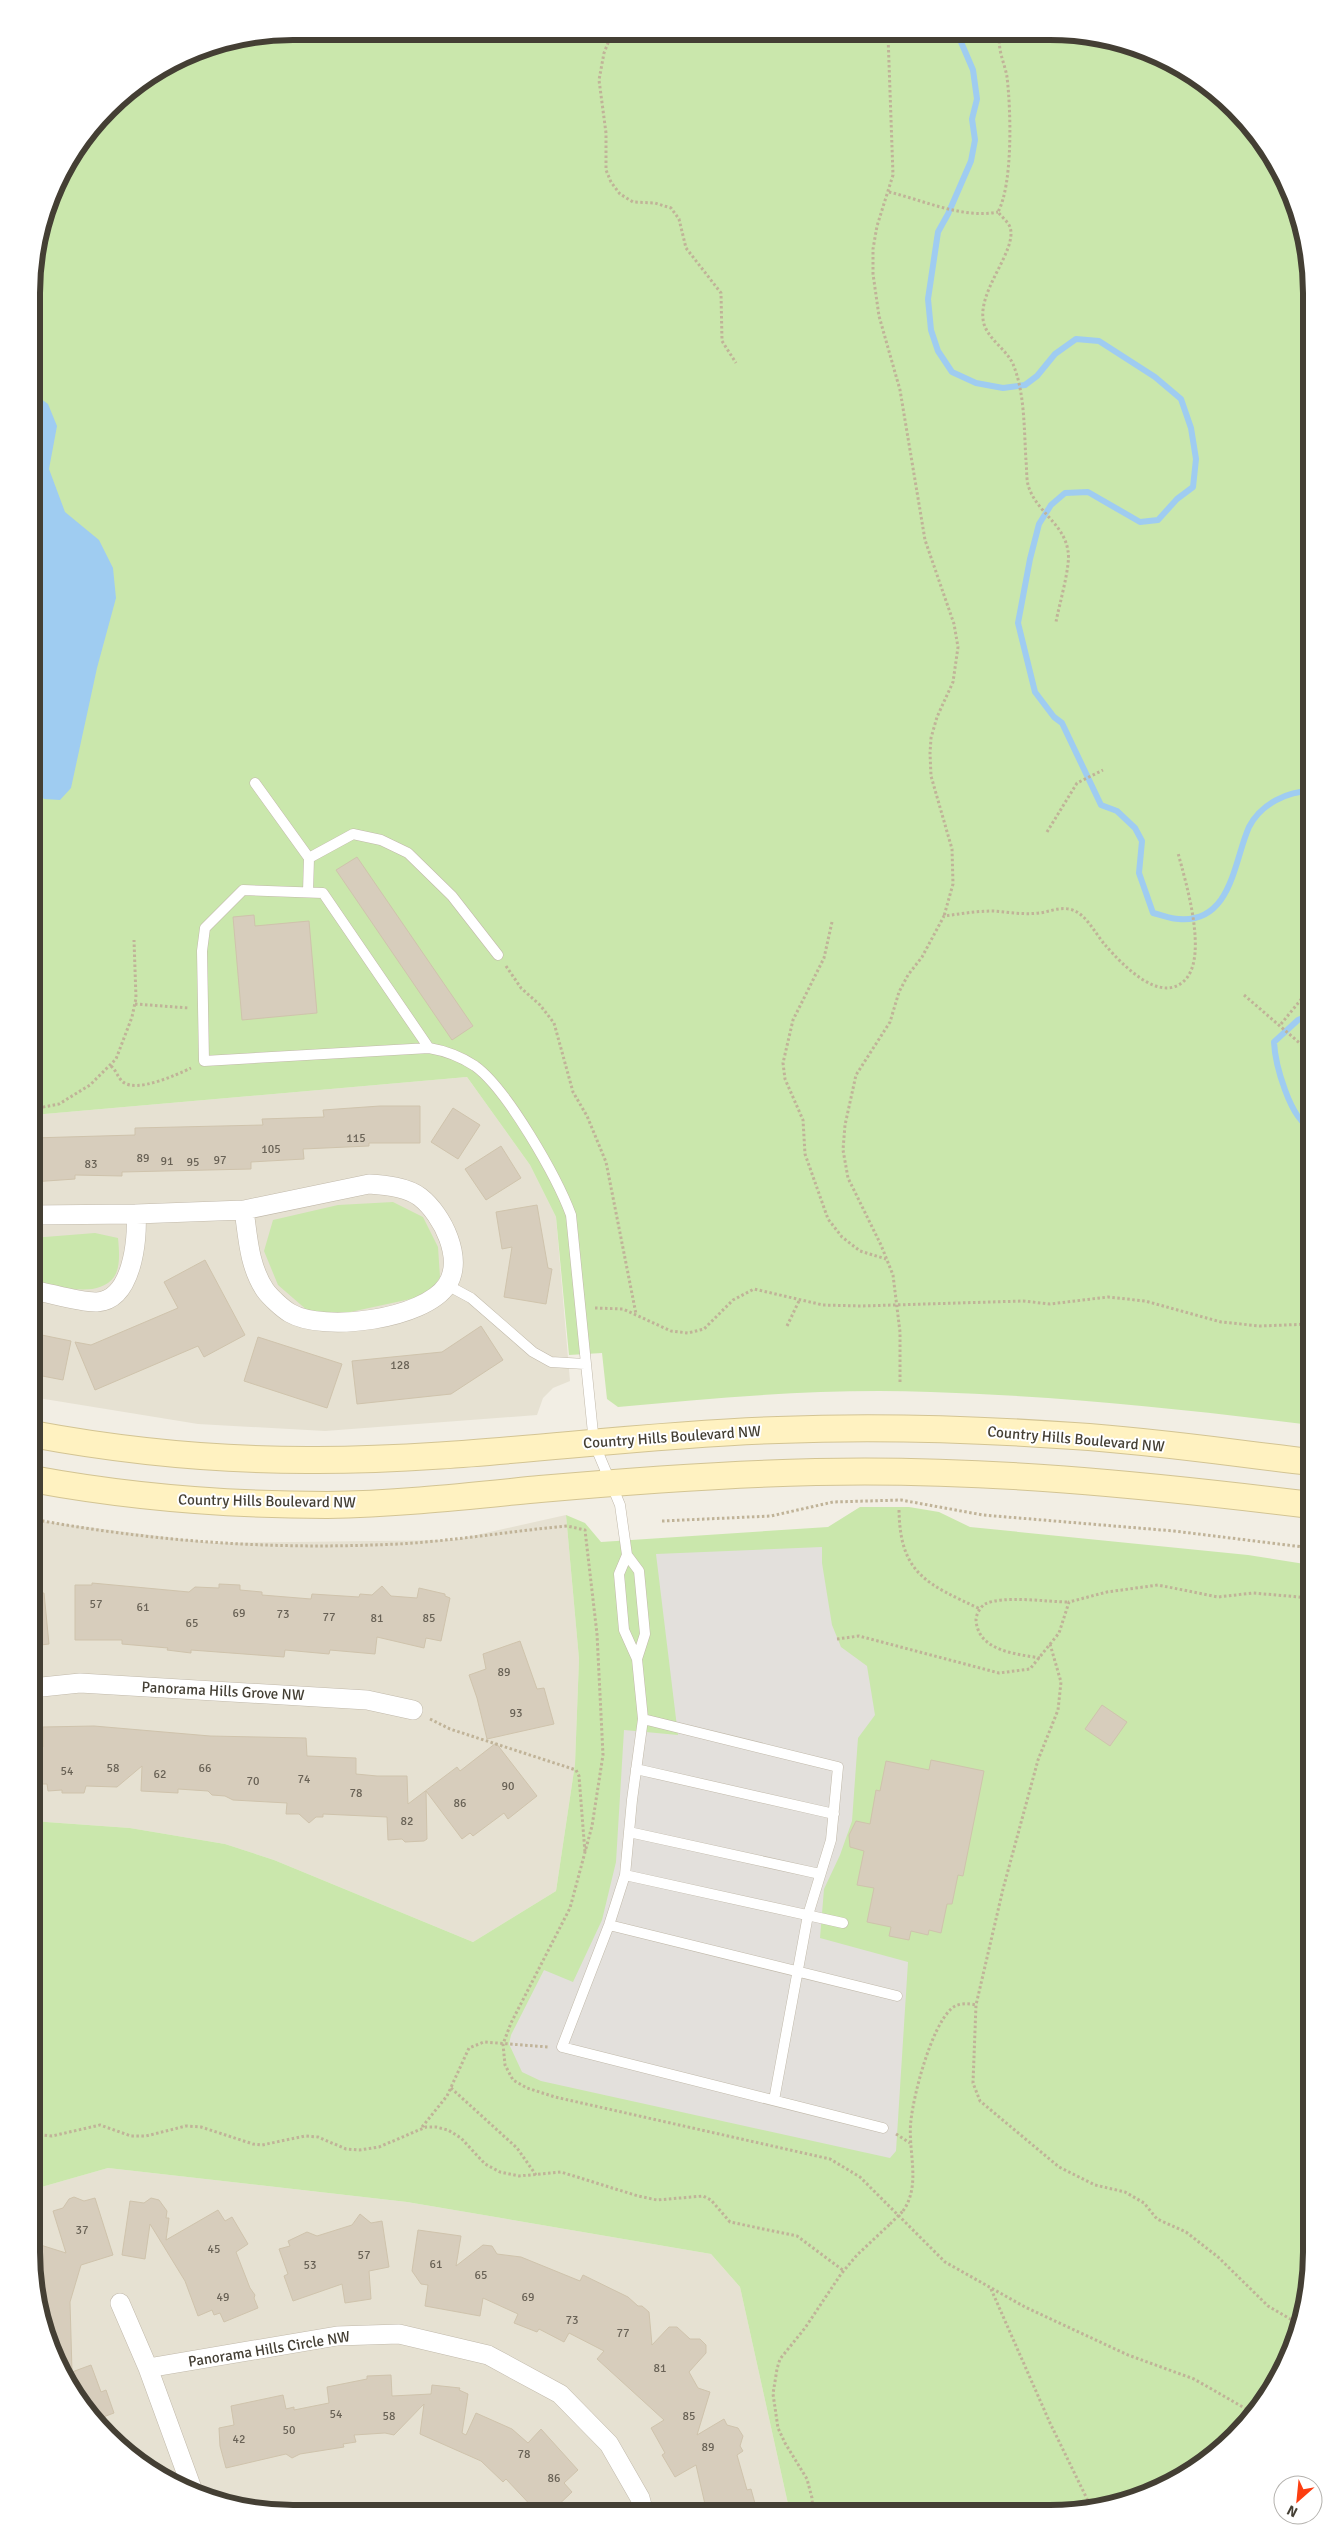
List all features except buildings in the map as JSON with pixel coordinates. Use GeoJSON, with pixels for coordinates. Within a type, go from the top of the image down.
{"type":"FeatureCollection","features":[{"type":"Feature","properties":{"kind":"main road","name":"Country Hills Boulevard NW"},"geometry":{"type":"LineString","coordinates":[[40,1435],[140,1452],[228,1459],[301,1460],[423,1456],[775,1430],[916,1428],[1077,1436],[1303,1461]]}},
{"type":"Feature","properties":{"kind":"main road","name":"Country Hills Boulevard NW"},"geometry":{"type":"LineString","coordinates":[[40,1480],[152,1497],[251,1504],[329,1505],[395,1502],[610,1483],[817,1472],[973,1473],[1078,1480],[1303,1504]]}},
{"type":"Feature","properties":{"kind":"street"},"geometry":{"type":"LineString","coordinates":[[40,1215],[244,1210],[369,1184],[400,1189],[420,1197],[437,1217],[448,1238],[454,1260],[447,1285],[439,1294],[418,1308],[372,1320],[318,1322],[291,1313],[266,1291],[252,1263],[244,1210]]}},
{"type":"Feature","properties":{"kind":"street"},"geometry":{"type":"LineString","coordinates":[[40,1291],[98,1302],[111,1298],[122,1288],[130,1269],[138,1236],[136,1214]]}},
{"type":"Feature","properties":{"kind":"street","name":"Panorama Hills Grove NW"},"geometry":{"type":"LineString","coordinates":[[40,1687],[80,1683],[367,1700],[413,1710]]}},
{"type":"Feature","properties":{"kind":"street"},"geometry":{"type":"LineString","coordinates":[[120,2303],[148,2368],[190,2483]]}},
{"type":"Feature","properties":{"kind":"street","name":"Panorama Hills Circle NW"},"geometry":{"type":"LineString","coordinates":[[148,2368],[337,2336],[399,2334],[488,2355],[560,2394],[609,2444],[640,2498],[642,2505]]}},
{"type":"Feature","properties":{"kind":"lane"},"geometry":{"type":"LineString","coordinates":[[255,783],[309,858],[308,892]]}},
{"type":"Feature","properties":{"kind":"lane"},"geometry":{"type":"LineString","coordinates":[[309,858],[353,834],[381,840],[408,853],[452,896],[498,956]]}},
{"type":"Feature","properties":{"kind":"lane"},"geometry":{"type":"LineString","coordinates":[[429,1048],[322,893],[243,890],[205,928],[202,951],[204,1061],[429,1048],[453,1053],[477,1068],[508,1101],[562,1190],[571,1215],[594,1443],[620,1505],[627,1555],[639,1571],[645,1634],[637,1659]]}},
{"type":"Feature","properties":{"kind":"lane"},"geometry":{"type":"LineString","coordinates":[[447,1285],[471,1298],[533,1352],[552,1362],[585,1364]]}},
{"type":"Feature","properties":{"kind":"lane"},"geometry":{"type":"LineString","coordinates":[[627,1555],[619,1574],[624,1630],[637,1659],[643,1719],[625,1875],[609,1925],[562,2047],[883,2128]]}},
{"type":"Feature","properties":{"kind":"lane"},"geometry":{"type":"LineString","coordinates":[[643,1719],[838,1767],[831,1840],[808,1916],[774,2100]]}},
{"type":"Feature","properties":{"kind":"lane"},"geometry":{"type":"LineString","coordinates":[[636,1769],[834,1814]]}},
{"type":"Feature","properties":{"kind":"lane"},"geometry":{"type":"LineString","coordinates":[[629,1832],[820,1874]]}},
{"type":"Feature","properties":{"kind":"lane"},"geometry":{"type":"LineString","coordinates":[[625,1875],[843,1923]]}},
{"type":"Feature","properties":{"kind":"lane"},"geometry":{"type":"LineString","coordinates":[[609,1925],[897,1996]]}},
{"type":"Feature","properties":{"kind":"path"},"geometry":{"type":"LineString","coordinates":[[609,40],[604,53],[599,80],[606,133],[606,170],[611,182],[620,194],[633,202],[655,203],[671,208],[679,219],[686,248],[721,293],[722,341],[736,363]]}},
{"type":"Feature","properties":{"kind":"path"},"geometry":{"type":"LineString","coordinates":[[888,40],[893,167],[889,192],[877,226],[873,249],[873,274],[879,316],[900,390],[925,540],[954,624],[958,647],[953,682],[937,717],[931,738],[930,753],[931,776],[952,849],[954,884],[944,916],[922,957],[908,975],[899,992],[890,1022],[856,1075],[845,1125],[843,1150],[848,1178],[893,1275],[900,1332],[900,1382]]}},
{"type":"Feature","properties":{"kind":"path"},"geometry":{"type":"LineString","coordinates":[[889,192],[964,212],[984,215],[998,212],[1004,202],[1010,148],[1007,77],[999,40]]}},
{"type":"Feature","properties":{"kind":"path"},"geometry":{"type":"LineString","coordinates":[[998,212],[1010,226],[1011,241],[990,286],[983,309],[984,324],[991,338],[1008,356],[1018,381],[1028,487],[1040,509],[1056,524],[1066,540],[1069,554],[1056,622]]}},
{"type":"Feature","properties":{"kind":"path"},"geometry":{"type":"LineString","coordinates":[[1047,832],[1077,783],[1101,771]]}},
{"type":"Feature","properties":{"kind":"path"},"geometry":{"type":"LineString","coordinates":[[944,916],[970,912],[1025,914],[1069,909],[1080,914],[1104,945],[1129,969],[1144,980],[1168,989],[1179,986],[1191,975],[1196,958],[1190,907],[1178,853]]}},
{"type":"Feature","properties":{"kind":"path"},"geometry":{"type":"LineString","coordinates":[[832,922],[824,958],[793,1020],[783,1063],[785,1079],[803,1120],[805,1154],[828,1219],[842,1237],[860,1251],[887,1260]]}},
{"type":"Feature","properties":{"kind":"path"},"geometry":{"type":"LineString","coordinates":[[40,1107],[58,1104],[90,1085],[111,1066],[122,1045],[135,1004],[134,940]]}},
{"type":"Feature","properties":{"kind":"path"},"geometry":{"type":"LineString","coordinates":[[498,956],[521,988],[540,1005],[554,1023],[574,1092],[587,1116],[606,1162],[636,1314]]}},
{"type":"Feature","properties":{"kind":"path"},"geometry":{"type":"LineString","coordinates":[[1244,995],[1281,1024],[1303,1046]]}},
{"type":"Feature","properties":{"kind":"path"},"geometry":{"type":"LineString","coordinates":[[1281,1024],[1303,997]]}},
{"type":"Feature","properties":{"kind":"path"},"geometry":{"type":"LineString","coordinates":[[135,1004],[204,1009]]}},
{"type":"Feature","properties":{"kind":"path"},"geometry":{"type":"LineString","coordinates":[[111,1066],[123,1082],[135,1086],[172,1077],[204,1061]]}},
{"type":"Feature","properties":{"kind":"path"},"geometry":{"type":"LineString","coordinates":[[582,1310],[602,1308],[624,1309],[672,1331],[688,1333],[704,1329],[733,1300],[754,1289],[799,1301],[823,1305],[1023,1301],[1050,1304],[1108,1297],[1145,1301],[1221,1322],[1260,1326],[1303,1323]]}},
{"type":"Feature","properties":{"kind":"path"},"geometry":{"type":"LineString","coordinates":[[787,1326],[799,1301]]}},
{"type":"Feature","properties":{"kind":"path"},"geometry":{"type":"LineString","coordinates":[[662,1521],[771,1516],[833,1502],[901,1500],[983,1515],[1174,1531],[1303,1547]]}},
{"type":"Feature","properties":{"kind":"path"},"geometry":{"type":"LineString","coordinates":[[899,1510],[900,1534],[905,1550],[918,1575],[943,1592],[980,1609]]}},
{"type":"Feature","properties":{"kind":"path"},"geometry":{"type":"LineString","coordinates":[[40,1521],[101,1532],[216,1544],[302,1547],[400,1544],[567,1526],[585,1530],[597,1634],[603,1755],[586,1856],[570,1908],[511,2023],[503,2044],[505,2065],[513,2080],[527,2088],[564,2099],[830,2159],[860,2177],[945,2262],[1025,2307],[1128,2355],[1194,2379],[1248,2410]]}},
{"type":"Feature","properties":{"kind":"path"},"geometry":{"type":"LineString","coordinates":[[1040,1658],[1000,1649],[985,1641],[977,1629],[976,1617],[983,1605],[997,1600],[1070,1602],[1107,1592],[1158,1585],[1218,1597],[1253,1593],[1303,1597]]}},
{"type":"Feature","properties":{"kind":"path"},"geometry":{"type":"LineString","coordinates":[[837,1639],[859,1636],[999,1673],[1030,1669],[1059,1633],[1070,1602]]}},
{"type":"Feature","properties":{"kind":"path"},"geometry":{"type":"LineString","coordinates":[[1050,1644],[1061,1682],[1058,1710],[1038,1760],[1003,1889],[976,2005],[973,2083],[980,2101],[1059,2167],[1095,2185],[1125,2192],[1144,2203],[1157,2219],[1186,2232],[1218,2257],[1268,2306],[1293,2321]]}},
{"type":"Feature","properties":{"kind":"path"},"geometry":{"type":"LineString","coordinates":[[413,1710],[450,1729],[576,1770],[579,1776],[586,1856]]}},
{"type":"Feature","properties":{"kind":"path"},"geometry":{"type":"LineString","coordinates":[[812,2505],[807,2479],[785,2444],[778,2428],[773,2394],[774,2381],[780,2359],[805,2328],[857,2255],[909,2203],[912,2186],[911,2122],[931,2042],[952,2008],[966,2002],[976,2005]]}},
{"type":"Feature","properties":{"kind":"path"},"geometry":{"type":"LineString","coordinates":[[421,2129],[451,2088],[469,2048],[484,2042],[562,2047]]}},
{"type":"Feature","properties":{"kind":"path"},"geometry":{"type":"LineString","coordinates":[[451,2088],[516,2148],[536,2175]]}},
{"type":"Feature","properties":{"kind":"path"},"geometry":{"type":"LineString","coordinates":[[40,2134],[52,2136],[100,2125],[131,2136],[146,2136],[193,2126],[218,2131],[252,2144],[262,2145],[305,2136],[318,2137],[346,2149],[359,2150],[379,2147],[421,2129],[436,2127],[448,2130],[461,2138],[485,2164],[500,2172],[519,2176],[560,2172],[657,2200],[703,2196],[711,2200],[730,2222],[797,2236],[844,2271]]}},
{"type":"Feature","properties":{"kind":"path"},"geometry":{"type":"LineString","coordinates":[[991,2288],[1050,2423],[1089,2502]]}},
{"type":"Feature","properties":{"kind":"shaded area"},"geometry":{"type":"Polygon","coordinates":[[[467,1077],[530,1165],[556,1217],[570,1381],[553,1388],[543,1398],[537,1415],[325,1431],[198,1424],[40,1398],[40,1114],[467,1077]]]}},
{"type":"Feature","properties":{"kind":"shaded area"},"geometry":{"type":"Polygon","coordinates":[[[566,1515],[579,1659],[575,1764],[556,1891],[473,1942],[274,1860],[225,1844],[130,1828],[40,1822],[40,1521],[213,1543],[454,1540],[566,1515]]]}},
{"type":"Feature","properties":{"kind":"shaded area"},"geometry":{"type":"Polygon","coordinates":[[[822,1547],[822,1563],[832,1625],[841,1647],[867,1666],[875,1715],[858,1738],[852,1821],[840,1855],[824,1889],[820,1938],[908,1962],[896,2151],[890,2158],[541,2081],[522,2072],[509,2044],[511,2035],[544,1970],[573,1982],[602,1920],[616,1862],[624,1730],[678,1735],[656,1554],[822,1547]]]}},
{"type":"Feature","properties":{"kind":"shaded area"},"geometry":{"type":"Polygon","coordinates":[[[108,2168],[407,2202],[711,2254],[740,2287],[788,2505],[293,2505],[243,2500],[196,2486],[152,2462],[114,2431],[92,2406],[66,2364],[42,2285],[40,2187],[108,2168]]]}},
{"type":"Feature","properties":{"kind":"green space"},"geometry":{"type":"Polygon","coordinates":[[[293,40],[1050,40],[1083,42],[1132,53],[1177,74],[1204,92],[1240,126],[1269,166],[1290,211],[1301,260],[1303,293],[1303,1424],[1122,1404],[979,1394],[892,1391],[814,1392],[618,1407],[607,1399],[602,1353],[569,1355],[556,1217],[530,1165],[467,1077],[40,1114],[40,293],[42,260],[53,211],[74,166],[92,139],[114,114],[139,92],[181,66],[211,53],[243,45],[293,40]]]}},
{"type":"Feature","properties":{"kind":"green space"},"geometry":{"type":"Polygon","coordinates":[[[393,1202],[423,1217],[438,1247],[440,1277],[431,1291],[420,1297],[341,1314],[308,1311],[278,1285],[264,1251],[273,1220],[338,1205],[393,1202]]]}},
{"type":"Feature","properties":{"kind":"green space"},"geometry":{"type":"Polygon","coordinates":[[[95,1233],[118,1238],[118,1268],[114,1277],[107,1284],[87,1289],[64,1288],[40,1283],[40,1237],[95,1233]]]}},
{"type":"Feature","properties":{"kind":"green space"},"geometry":{"type":"Polygon","coordinates":[[[860,1507],[909,1507],[939,1512],[970,1527],[1248,1555],[1303,1564],[1303,2252],[1301,2285],[1290,2334],[1269,2379],[1240,2419],[1204,2453],[1177,2471],[1147,2486],[1132,2492],[1083,2503],[1050,2505],[788,2505],[740,2287],[711,2254],[407,2202],[108,2168],[40,2187],[40,1822],[130,1828],[225,1844],[274,1860],[473,1942],[556,1891],[575,1764],[579,1659],[566,1515],[585,1523],[601,1542],[828,1527],[860,1507]]]}},
{"type":"Feature","properties":{"kind":"water"},"geometry":{"type":"Polygon","coordinates":[[[40,398],[48,404],[57,426],[49,469],[65,512],[99,540],[113,568],[116,598],[97,668],[71,788],[60,800],[44,799],[40,795],[40,398]]]}},
{"type":"Feature","properties":{"kind":"waterway"},"geometry":{"type":"LineString","coordinates":[[960,40],[973,70],[977,99],[972,119],[975,140],[971,161],[938,232],[928,299],[931,330],[938,351],[952,372],[976,383],[1003,388],[1025,385],[1037,376],[1055,354],[1076,339],[1099,341],[1155,377],[1181,399],[1191,428],[1196,459],[1193,487],[1177,499],[1158,520],[1140,522],[1088,492],[1065,493],[1051,505],[1039,524],[1030,559],[1018,623],[1035,692],[1054,717],[1062,723],[1101,805],[1117,811],[1135,828],[1142,841],[1139,873],[1153,913],[1179,919],[1197,918],[1210,911],[1228,887],[1249,827],[1254,819],[1276,800],[1293,793],[1303,792]]}},
{"type":"Feature","properties":{"kind":"waterway"},"geometry":{"type":"LineString","coordinates":[[1303,1018],[1298,1020],[1274,1042],[1277,1063],[1285,1090],[1297,1115],[1303,1122]]}}]}
